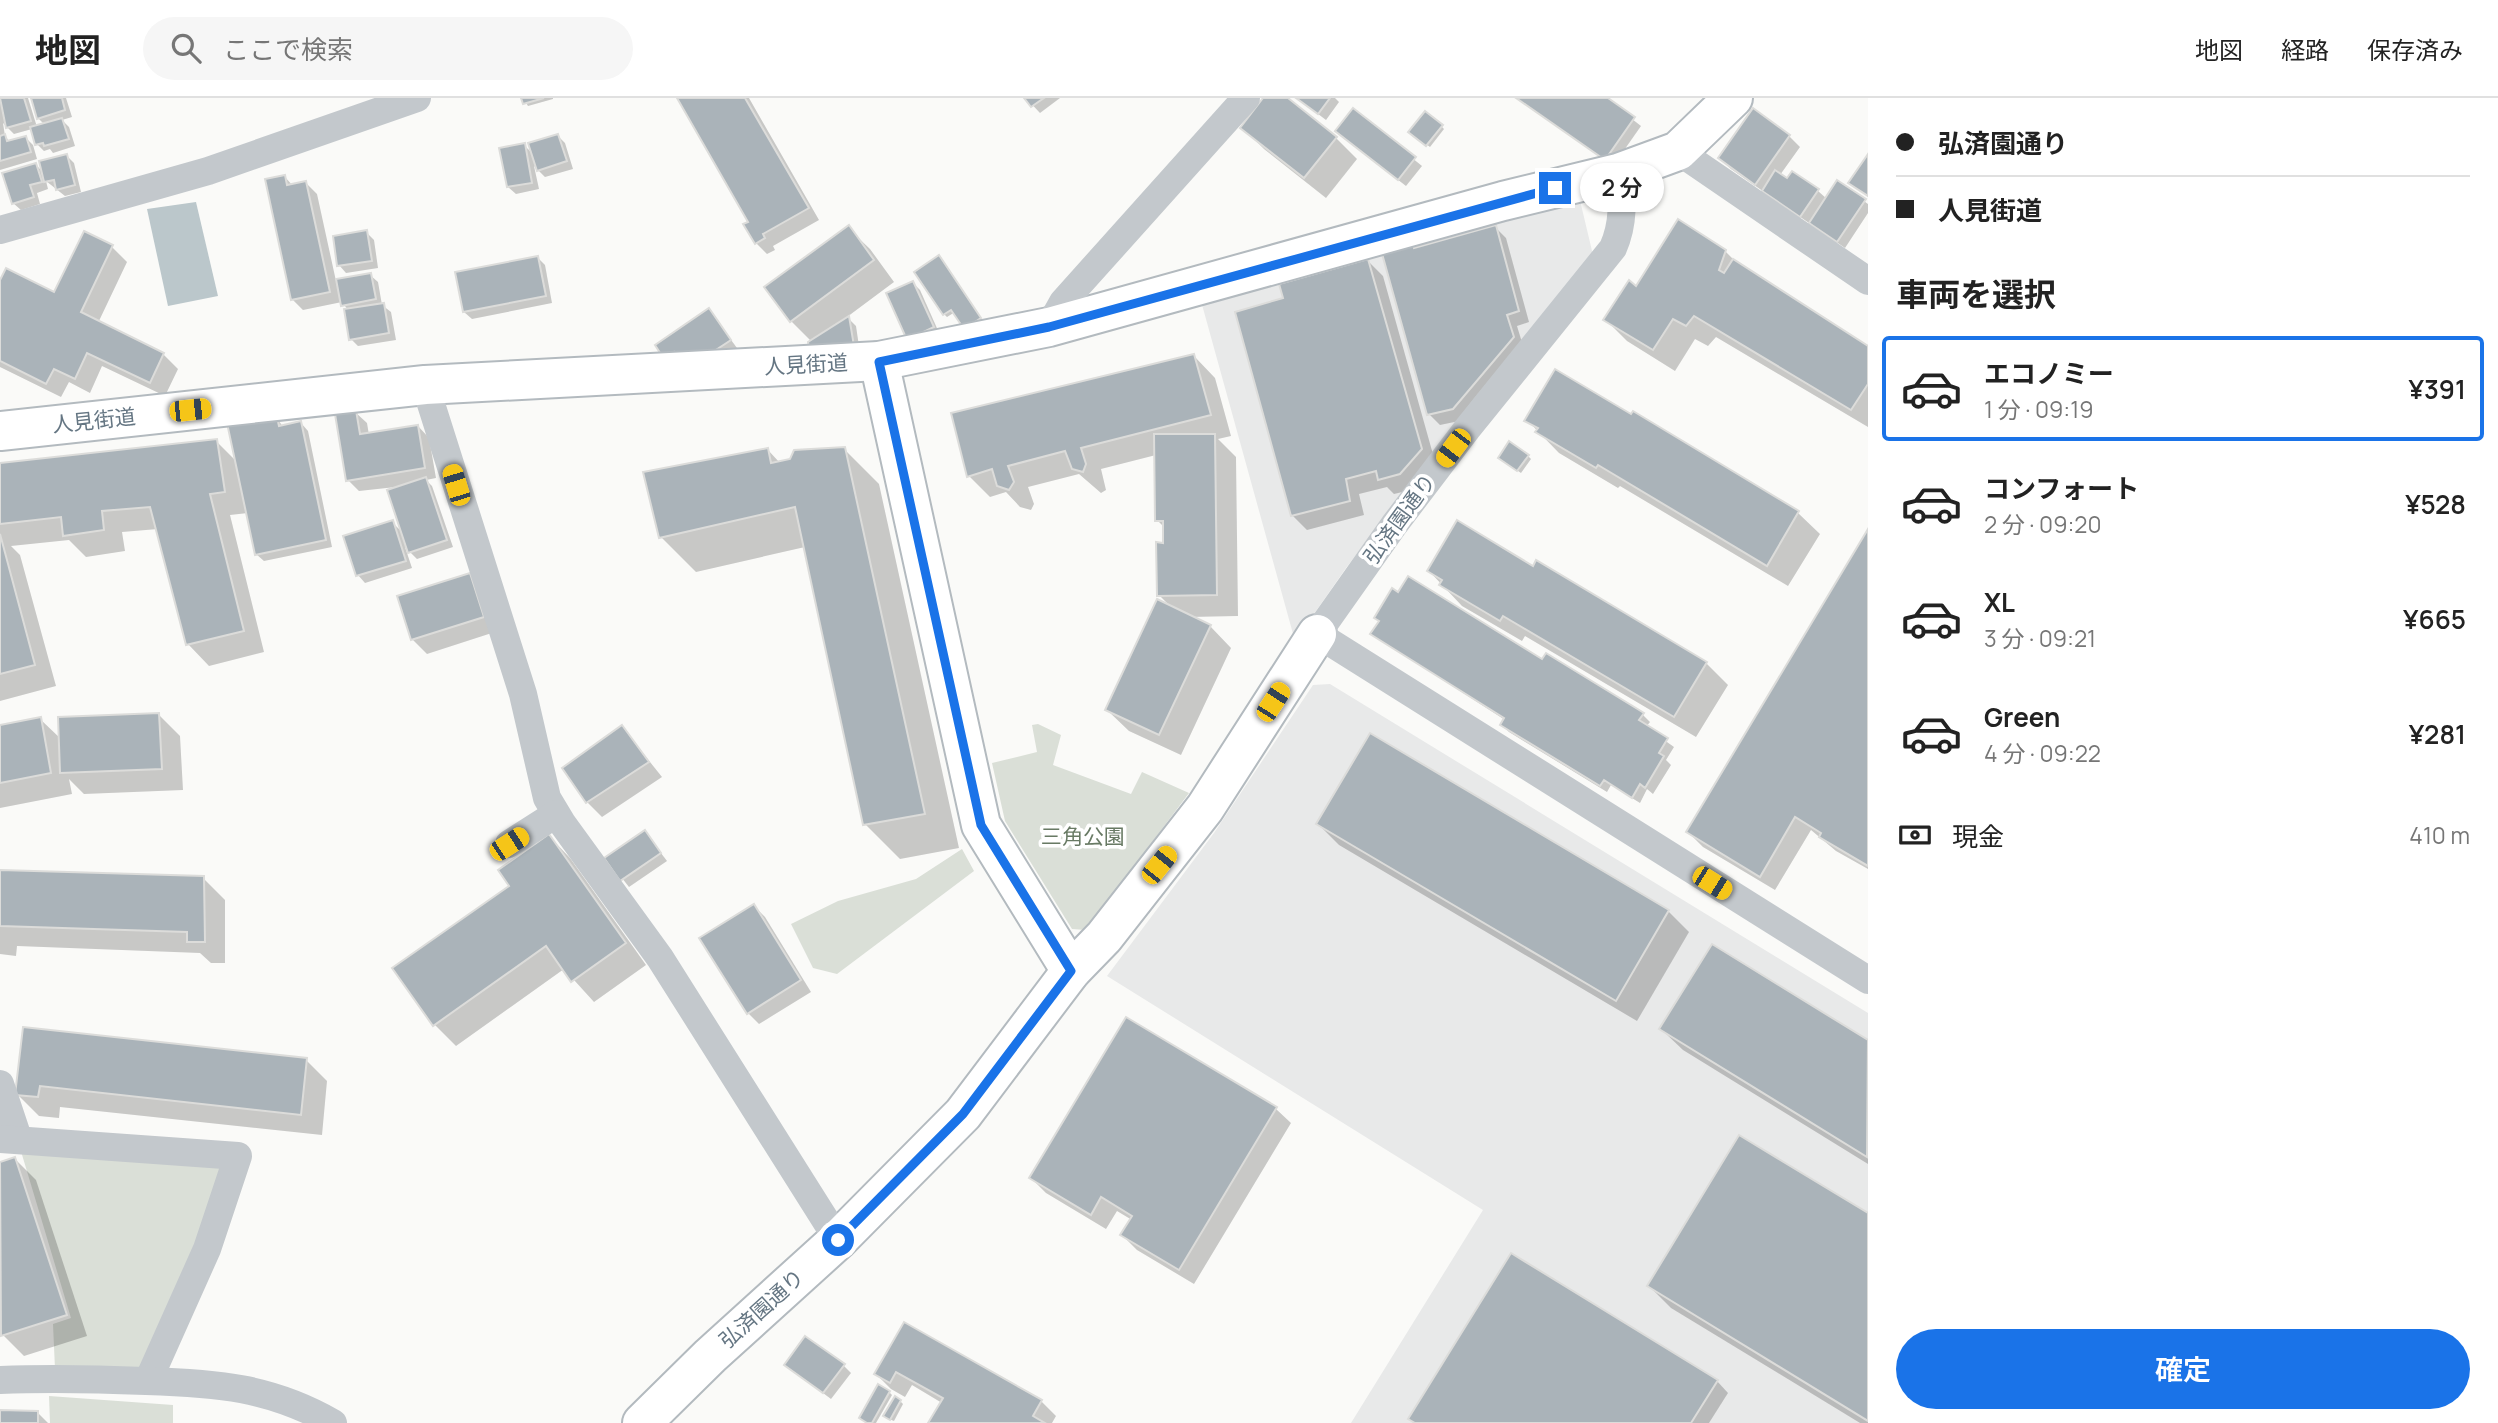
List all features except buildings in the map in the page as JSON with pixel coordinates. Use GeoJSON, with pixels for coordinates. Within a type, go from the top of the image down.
{"type":"FeatureCollection","features":[{"type":"Feature","properties":{"kind":"main road","name":"人見街道"},"geometry":{"type":"LineString","coordinates":[[0,431],[425,386],[879,362],[1049,327],[1503,201],[1618,173],[1678,151],[1733,98]]}},
{"type":"Feature","properties":{"kind":"main road"},"geometry":{"type":"LineString","coordinates":[[879,362],[981,825],[1071,971]]}},
{"type":"Feature","properties":{"kind":"main road","name":"弘済園通り"},"geometry":{"type":"LineString","coordinates":[[642,1423],[710,1356],[838,1240],[963,1114],[1071,971],[1104,937],[1205,808],[1317,634]]}},
{"type":"Feature","properties":{"kind":"street"},"geometry":{"type":"LineString","coordinates":[[0,230],[208,171],[417,98]]}},
{"type":"Feature","properties":{"kind":"street"},"geometry":{"type":"LineString","coordinates":[[1049,327],[1063,302],[1246,98]]}},
{"type":"Feature","properties":{"kind":"street"},"geometry":{"type":"LineString","coordinates":[[1678,151],[1868,281]]}},
{"type":"Feature","properties":{"kind":"street","name":"弘済園通り"},"geometry":{"type":"LineString","coordinates":[[1317,634],[1394,524],[1467,429],[1614,248],[1622,217],[1618,173]]}},
{"type":"Feature","properties":{"kind":"street"},"geometry":{"type":"LineString","coordinates":[[425,386],[523,694],[547,797],[556,814],[660,958],[838,1240]]}},
{"type":"Feature","properties":{"kind":"street"},"geometry":{"type":"LineString","coordinates":[[1317,634],[1868,979]]}},
{"type":"Feature","properties":{"kind":"street"},"geometry":{"type":"LineString","coordinates":[[509,844],[556,814]]}},
{"type":"Feature","properties":{"kind":"street"},"geometry":{"type":"LineString","coordinates":[[0,1084],[9,1138],[238,1156],[207,1248],[148,1381]]}},
{"type":"Feature","properties":{"kind":"street"},"geometry":{"type":"LineString","coordinates":[[0,1380],[57,1378],[201,1382],[247,1388],[316,1413],[333,1423]]}},
{"type":"Feature","properties":{"kind":"shaded area"},"geometry":{"type":"Polygon","coordinates":[[[1578,192],[1593,255],[1475,397],[1346,568],[1295,641],[1201,301],[1578,192]]]}},
{"type":"Feature","properties":{"kind":"shaded area"},"geometry":{"type":"Polygon","coordinates":[[[196,202],[218,296],[168,306],[147,209],[196,202]]]}},
{"type":"Feature","properties":{"kind":"shaded area"},"geometry":{"type":"Polygon","coordinates":[[[1330,684],[1868,1013],[1868,1423],[1351,1423],[1483,1210],[1107,976],[1214,833],[1313,685],[1330,684]]]}},
{"type":"Feature","properties":{"kind":"green space","name":"三角公園"},"geometry":{"type":"Polygon","coordinates":[[[1038,724],[1061,735],[1053,765],[1131,794],[1142,772],[1189,793],[1086,930],[1072,929],[1005,821],[992,763],[1037,752],[1032,725],[1038,724]]]}},
{"type":"Feature","properties":{"kind":"green space"},"geometry":{"type":"Polygon","coordinates":[[[962,849],[974,871],[837,974],[813,968],[791,924],[838,901],[916,879],[962,849]]]}},
{"type":"Feature","properties":{"kind":"green space"},"geometry":{"type":"Polygon","coordinates":[[[20,1148],[230,1163],[144,1369],[55,1369],[53,1324],[71,1318],[20,1148]]]}},
{"type":"Feature","properties":{"kind":"green space"},"geometry":{"type":"Polygon","coordinates":[[[49,1396],[173,1405],[173,1423],[50,1423],[49,1396]]]}},
{"type":"Feature","properties":{"kind":"route"},"geometry":{"type":"LineString","coordinates":[[838,1240],[905,1176],[963,1114],[1071,971],[981,825],[879,362],[920,356],[1049,327],[1291,258],[1555,188]]}}]}
